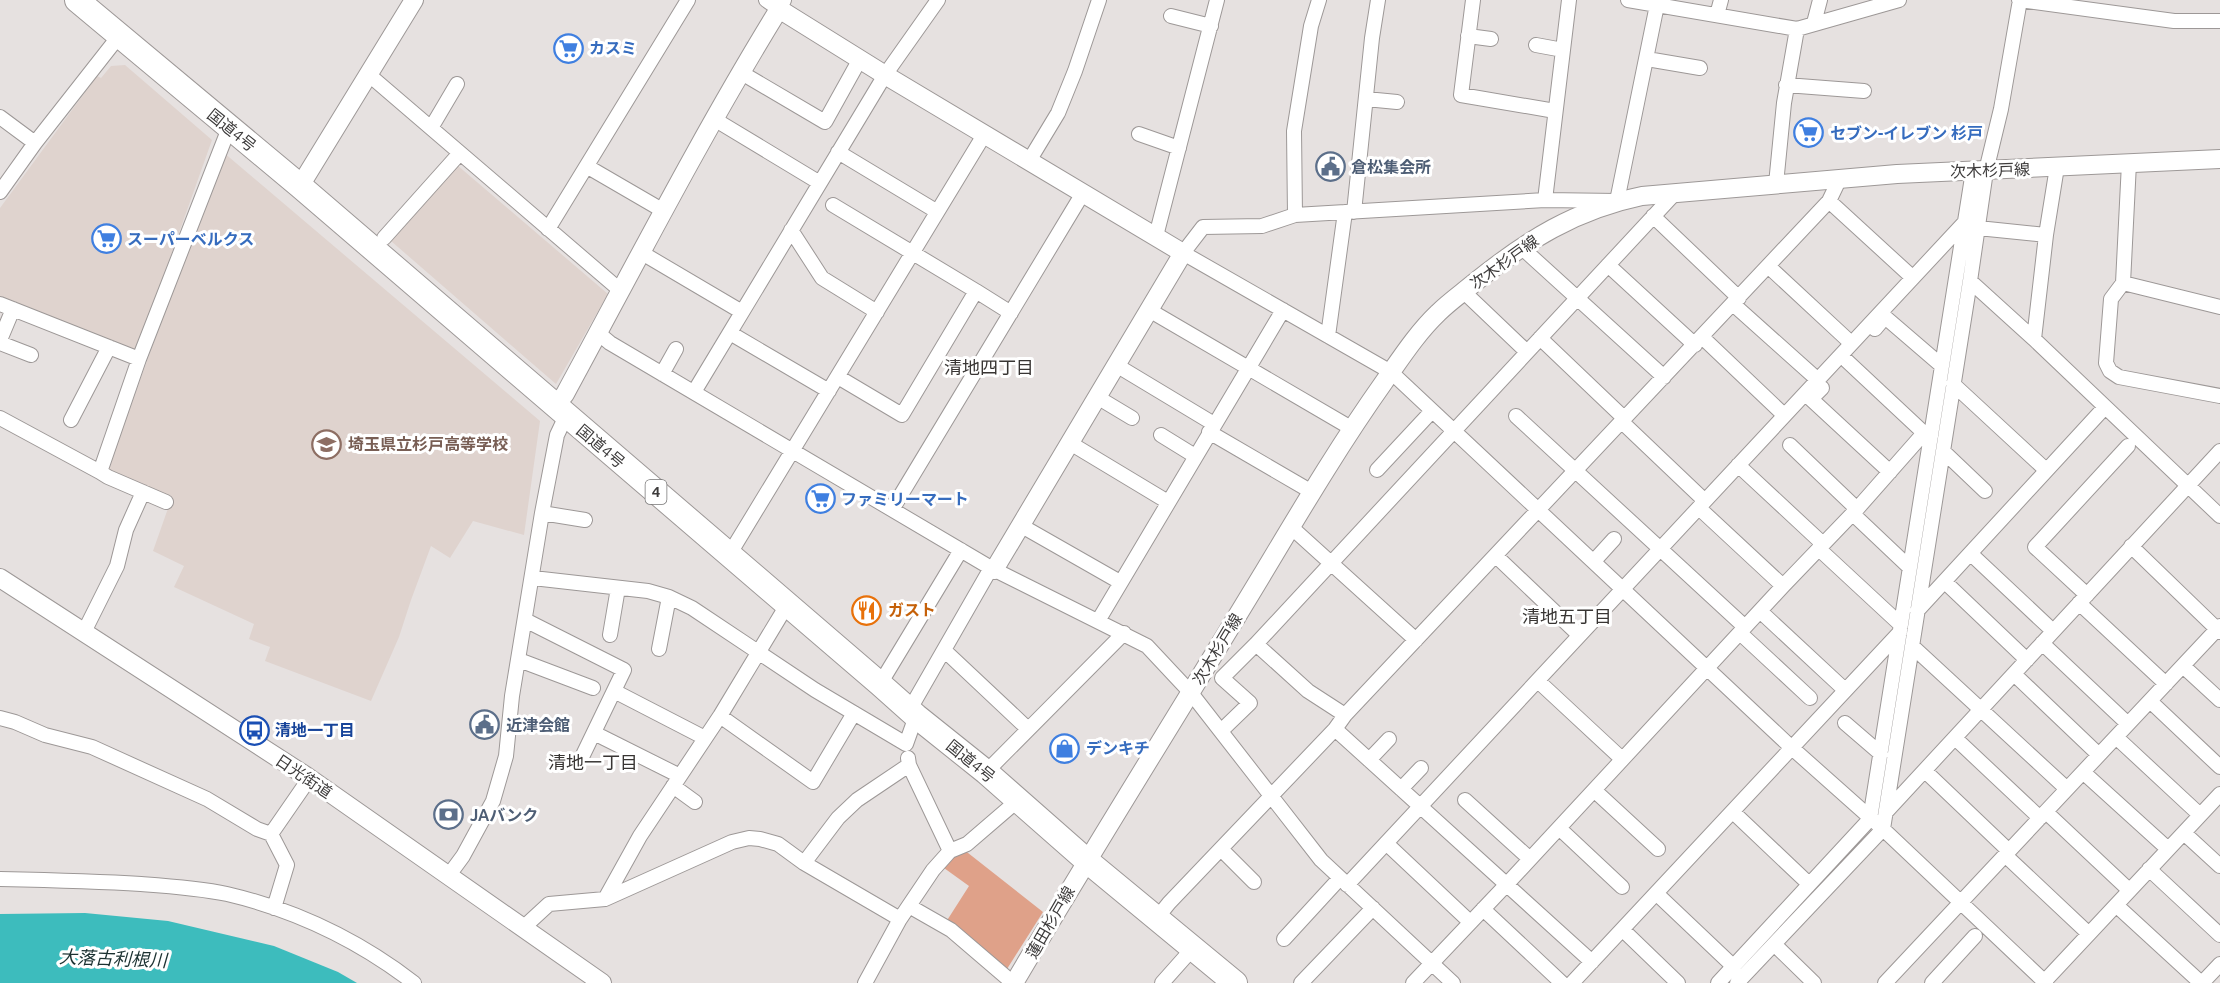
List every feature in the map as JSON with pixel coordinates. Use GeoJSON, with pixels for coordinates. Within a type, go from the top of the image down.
{"type":"FeatureCollection","features":[{"type":"Feature","properties":{"kind":"highway","name":"国道4号"},"geometry":{"type":"LineString","coordinates":[[77,0],[300,186],[1086,860],[1235,983]]}},
{"type":"Feature","properties":{"kind":"main road"},"geometry":{"type":"LineString","coordinates":[[300,186],[414,0]]}},
{"type":"Feature","properties":{"kind":"main road"},"geometry":{"type":"LineString","coordinates":[[560,411],[565,394],[642,253],[662,210],[776,3],[885,75],[1183,253],[992,569]]}},
{"type":"Feature","properties":{"kind":"main road","name":"次木杉戸線"},"geometry":{"type":"LineString","coordinates":[[1086,860],[1191,693],[1351,428],[1414,340],[1438,312],[1521,247],[1573,217],[1617,201],[1676,192],[1840,178],[2220,159]]}},
{"type":"Feature","properties":{"kind":"main road","name":"日光街道"},"geometry":{"type":"LineString","coordinates":[[0,578],[309,778],[602,983]]}},
{"type":"Feature","properties":{"kind":"main road","name":"蓮田杉戸線"},"geometry":{"type":"LineString","coordinates":[[1014,983],[1086,860]]}},
{"type":"Feature","properties":{"kind":"street"},"geometry":{"type":"LineString","coordinates":[[548,229],[688,0]]}},
{"type":"Feature","properties":{"kind":"street"},"geometry":{"type":"LineString","coordinates":[[694,392],[885,75],[938,0]]}},
{"type":"Feature","properties":{"kind":"street"},"geometry":{"type":"LineString","coordinates":[[1029,161],[1058,113],[1099,0]]}},
{"type":"Feature","properties":{"kind":"street"},"geometry":{"type":"LineString","coordinates":[[1156,236],[1217,0]]}},
{"type":"Feature","properties":{"kind":"street"},"geometry":{"type":"LineString","coordinates":[[1295,215],[1294,132],[1311,26],[1319,0]]}},
{"type":"Feature","properties":{"kind":"street"},"geometry":{"type":"LineString","coordinates":[[1328,336],[1350,212],[1378,0]]}},
{"type":"Feature","properties":{"kind":"street"},"geometry":{"type":"LineString","coordinates":[[1473,0],[1461,95],[1555,111]]}},
{"type":"Feature","properties":{"kind":"street"},"geometry":{"type":"LineString","coordinates":[[1545,200],[1569,0]]}},
{"type":"Feature","properties":{"kind":"street"},"geometry":{"type":"LineString","coordinates":[[1628,0],[1657,2],[1797,29],[1899,0]]}},
{"type":"Feature","properties":{"kind":"street"},"geometry":{"type":"LineString","coordinates":[[1717,15],[1721,0]]}},
{"type":"Feature","properties":{"kind":"street"},"geometry":{"type":"LineString","coordinates":[[1814,23],[1820,0]]}},
{"type":"Feature","properties":{"kind":"street"},"geometry":{"type":"LineString","coordinates":[[1718,983],[1870,819],[1901,628],[1927,434],[1942,366],[1964,223],[2007,79],[2019,0],[2174,21],[2220,21]]}},
{"type":"Feature","properties":{"kind":"street"},"geometry":{"type":"LineString","coordinates":[[1657,2],[1617,201],[1545,200],[1295,215],[1262,226],[1203,227],[1183,253],[1391,372],[1792,748],[1962,902],[2045,982],[2220,794]]}},
{"type":"Feature","properties":{"kind":"street"},"geometry":{"type":"LineString","coordinates":[[1171,16],[1210,26]]}},
{"type":"Feature","properties":{"kind":"street"},"geometry":{"type":"LineString","coordinates":[[1776,183],[1786,85],[1797,29]]}},
{"type":"Feature","properties":{"kind":"street"},"geometry":{"type":"LineString","coordinates":[[0,192],[35,143],[119,36]]}},
{"type":"Feature","properties":{"kind":"street"},"geometry":{"type":"LineString","coordinates":[[1468,36],[1491,39]]}},
{"type":"Feature","properties":{"kind":"street"},"geometry":{"type":"LineString","coordinates":[[1536,45],[1563,50]]}},
{"type":"Feature","properties":{"kind":"street"},"geometry":{"type":"LineString","coordinates":[[1647,58],[1700,68]]}},
{"type":"Feature","properties":{"kind":"street"},"geometry":{"type":"LineString","coordinates":[[740,72],[825,122],[860,59]]}},
{"type":"Feature","properties":{"kind":"street"},"geometry":{"type":"LineString","coordinates":[[368,74],[621,291]]}},
{"type":"Feature","properties":{"kind":"street"},"geometry":{"type":"LineString","coordinates":[[431,128],[457,84]]}},
{"type":"Feature","properties":{"kind":"street"},"geometry":{"type":"LineString","coordinates":[[1786,85],[1864,91]]}},
{"type":"Feature","properties":{"kind":"street"},"geometry":{"type":"LineString","coordinates":[[1366,99],[1397,102]]}},
{"type":"Feature","properties":{"kind":"street"},"geometry":{"type":"LineString","coordinates":[[0,117],[35,143]]}},
{"type":"Feature","properties":{"kind":"street"},"geometry":{"type":"LineString","coordinates":[[714,119],[820,183]]}},
{"type":"Feature","properties":{"kind":"street"},"geometry":{"type":"LineString","coordinates":[[100,472],[139,359],[229,128]]}},
{"type":"Feature","properties":{"kind":"street"},"geometry":{"type":"LineString","coordinates":[[1138,134],[1179,148]]}},
{"type":"Feature","properties":{"kind":"street"},"geometry":{"type":"LineString","coordinates":[[729,555],[984,135]]}},
{"type":"Feature","properties":{"kind":"street"},"geometry":{"type":"LineString","coordinates":[[838,152],[936,211]]}},
{"type":"Feature","properties":{"kind":"street"},"geometry":{"type":"LineString","coordinates":[[384,237],[460,153]]}},
{"type":"Feature","properties":{"kind":"street"},"geometry":{"type":"LineString","coordinates":[[2129,163],[2123,283],[2111,299],[2106,363],[2110,371],[2119,377],[2220,396]]}},
{"type":"Feature","properties":{"kind":"street"},"geometry":{"type":"LineString","coordinates":[[588,167],[662,210]]}},
{"type":"Feature","properties":{"kind":"street"},"geometry":{"type":"LineString","coordinates":[[2034,339],[2046,235],[2057,167]]}},
{"type":"Feature","properties":{"kind":"street"},"geometry":{"type":"LineString","coordinates":[[1737,983],[1883,829],[1978,228],[1979,171]]}},
{"type":"Feature","properties":{"kind":"street"},"geometry":{"type":"LineString","coordinates":[[1157,918],[1829,201],[1840,178]]}},
{"type":"Feature","properties":{"kind":"street"},"geometry":{"type":"LineString","coordinates":[[1221,731],[1250,703],[1222,678],[1331,564],[1676,192]]}},
{"type":"Feature","properties":{"kind":"street"},"geometry":{"type":"LineString","coordinates":[[893,508],[1083,193]]}},
{"type":"Feature","properties":{"kind":"street"},"geometry":{"type":"LineString","coordinates":[[1829,201],[1912,278]]}},
{"type":"Feature","properties":{"kind":"street"},"geometry":{"type":"LineString","coordinates":[[833,204],[1011,313]]}},
{"type":"Feature","properties":{"kind":"street"},"geometry":{"type":"LineString","coordinates":[[1653,216],[1818,380]]}},
{"type":"Feature","properties":{"kind":"street"},"geometry":{"type":"LineString","coordinates":[[1284,939],[1386,843],[1964,223]]}},
{"type":"Feature","properties":{"kind":"street"},"geometry":{"type":"LineString","coordinates":[[1978,228],[2046,235]]}},
{"type":"Feature","properties":{"kind":"street"},"geometry":{"type":"LineString","coordinates":[[791,230],[822,278],[877,312]]}},
{"type":"Feature","properties":{"kind":"street"},"geometry":{"type":"LineString","coordinates":[[1521,247],[1664,377]]}},
{"type":"Feature","properties":{"kind":"street"},"geometry":{"type":"LineString","coordinates":[[642,253],[742,312]]}},
{"type":"Feature","properties":{"kind":"street"},"geometry":{"type":"LineString","coordinates":[[1608,264],[1784,416]]}},
{"type":"Feature","properties":{"kind":"street"},"geometry":{"type":"LineString","coordinates":[[1768,266],[1851,343]]}},
{"type":"Feature","properties":{"kind":"street"},"geometry":{"type":"LineString","coordinates":[[1970,281],[2220,516]]}},
{"type":"Feature","properties":{"kind":"street"},"geometry":{"type":"LineString","coordinates":[[2123,283],[2220,307]]}},
{"type":"Feature","properties":{"kind":"street"},"geometry":{"type":"LineString","coordinates":[[838,377],[902,415],[976,291]]}},
{"type":"Feature","properties":{"kind":"street"},"geometry":{"type":"LineString","coordinates":[[1464,292],[1527,352]]}},
{"type":"Feature","properties":{"kind":"street"},"geometry":{"type":"LineString","coordinates":[[31,355],[0,342],[7,307],[139,359]]}},
{"type":"Feature","properties":{"kind":"street"},"geometry":{"type":"LineString","coordinates":[[1149,310],[1351,428]]}},
{"type":"Feature","properties":{"kind":"street"},"geometry":{"type":"LineString","coordinates":[[1098,621],[1282,310]]}},
{"type":"Feature","properties":{"kind":"street"},"geometry":{"type":"LineString","coordinates":[[1890,472],[1811,399],[1885,317],[1942,366]]}},
{"type":"Feature","properties":{"kind":"street"},"geometry":{"type":"LineString","coordinates":[[598,333],[662,374],[893,508],[992,569],[1147,646],[1191,693],[1321,860],[1453,983]]}},
{"type":"Feature","properties":{"kind":"street"},"geometry":{"type":"LineString","coordinates":[[729,333],[830,392]]}},
{"type":"Feature","properties":{"kind":"street"},"geometry":{"type":"LineString","coordinates":[[1540,338],[1783,586]]}},
{"type":"Feature","properties":{"kind":"street"},"geometry":{"type":"LineString","coordinates":[[71,420],[109,347]]}},
{"type":"Feature","properties":{"kind":"street"},"geometry":{"type":"LineString","coordinates":[[662,374],[676,349]]}},
{"type":"Feature","properties":{"kind":"street"},"geometry":{"type":"LineString","coordinates":[[1847,361],[1927,434]]}},
{"type":"Feature","properties":{"kind":"street"},"geometry":{"type":"LineString","coordinates":[[1116,365],[1312,492]]}},
{"type":"Feature","properties":{"kind":"street"},"geometry":{"type":"LineString","coordinates":[[1953,384],[2046,470]]}},
{"type":"Feature","properties":{"kind":"street"},"geometry":{"type":"LineString","coordinates":[[1097,397],[1132,418]]}},
{"type":"Feature","properties":{"kind":"street"},"geometry":{"type":"LineString","coordinates":[[1917,611],[2106,407]]}},
{"type":"Feature","properties":{"kind":"street"},"geometry":{"type":"LineString","coordinates":[[448,875],[463,856],[493,801],[506,756],[512,696],[560,411]]}},
{"type":"Feature","properties":{"kind":"street"},"geometry":{"type":"LineString","coordinates":[[1377,470],[1432,411]]}},
{"type":"Feature","properties":{"kind":"street"},"geometry":{"type":"LineString","coordinates":[[1516,416],[1661,548],[1809,698]]}},
{"type":"Feature","properties":{"kind":"street"},"geometry":{"type":"LineString","coordinates":[[0,418],[108,477],[166,502]]}},
{"type":"Feature","properties":{"kind":"street"},"geometry":{"type":"LineString","coordinates":[[1413,983],[1927,434]]}},
{"type":"Feature","properties":{"kind":"street"},"geometry":{"type":"LineString","coordinates":[[1161,435],[1195,456]]}},
{"type":"Feature","properties":{"kind":"street"},"geometry":{"type":"LineString","coordinates":[[1070,443],[1168,502]]}},
{"type":"Feature","properties":{"kind":"street"},"geometry":{"type":"LineString","coordinates":[[1790,446],[1909,567]]}},
{"type":"Feature","properties":{"kind":"street"},"geometry":{"type":"LineString","coordinates":[[2128,446],[2035,547],[2166,684]]}},
{"type":"Feature","properties":{"kind":"street"},"geometry":{"type":"LineString","coordinates":[[1943,451],[1985,490]]}},
{"type":"Feature","properties":{"kind":"street"},"geometry":{"type":"LineString","coordinates":[[1886,812],[2220,451]]}},
{"type":"Feature","properties":{"kind":"street"},"geometry":{"type":"LineString","coordinates":[[1738,465],[1901,628]]}},
{"type":"Feature","properties":{"kind":"street"},"geometry":{"type":"LineString","coordinates":[[84,632],[117,566],[126,531],[143,492]]}},
{"type":"Feature","properties":{"kind":"street"},"geometry":{"type":"LineString","coordinates":[[542,513],[585,520]]}},
{"type":"Feature","properties":{"kind":"street"},"geometry":{"type":"LineString","coordinates":[[1020,525],[1119,582]]}},
{"type":"Feature","properties":{"kind":"street"},"geometry":{"type":"LineString","coordinates":[[1291,527],[1416,640]]}},
{"type":"Feature","properties":{"kind":"street"},"geometry":{"type":"LineString","coordinates":[[1594,561],[1614,539]]}},
{"type":"Feature","properties":{"kind":"street"},"geometry":{"type":"LineString","coordinates":[[1885,983],[2219,629],[2131,546]]}},
{"type":"Feature","properties":{"kind":"street"},"geometry":{"type":"LineString","coordinates":[[880,684],[961,550]]}},
{"type":"Feature","properties":{"kind":"street"},"geometry":{"type":"LineString","coordinates":[[1971,554],[2053,631]]}},
{"type":"Feature","properties":{"kind":"street"},"geometry":{"type":"LineString","coordinates":[[1496,556],[1579,635]]}},
{"type":"Feature","properties":{"kind":"street"},"geometry":{"type":"LineString","coordinates":[[950,851],[909,765],[906,744],[913,713],[944,650],[992,569]]}},
{"type":"Feature","properties":{"kind":"street"},"geometry":{"type":"LineString","coordinates":[[533,578],[648,591],[669,597],[692,608],[906,744]]}},
{"type":"Feature","properties":{"kind":"street"},"geometry":{"type":"LineString","coordinates":[[1945,582],[2027,660]]}},
{"type":"Feature","properties":{"kind":"street"},"geometry":{"type":"LineString","coordinates":[[610,635],[618,588]]}},
{"type":"Feature","properties":{"kind":"street"},"geometry":{"type":"LineString","coordinates":[[659,650],[669,597]]}},
{"type":"Feature","properties":{"kind":"street"},"geometry":{"type":"LineString","coordinates":[[605,899],[640,836],[720,717],[787,605]]}},
{"type":"Feature","properties":{"kind":"street"},"geometry":{"type":"LineString","coordinates":[[1760,611],[1845,690]]}},
{"type":"Feature","properties":{"kind":"street"},"geometry":{"type":"LineString","coordinates":[[525,620],[624,670],[582,757]]}},
{"type":"Feature","properties":{"kind":"street"},"geometry":{"type":"LineString","coordinates":[[1572,983],[1733,812],[1901,628]]}},
{"type":"Feature","properties":{"kind":"street"},"geometry":{"type":"LineString","coordinates":[[986,772],[1124,633]]}},
{"type":"Feature","properties":{"kind":"street"},"geometry":{"type":"LineString","coordinates":[[1256,644],[1308,691],[1345,715]]}},
{"type":"Feature","properties":{"kind":"street"},"geometry":{"type":"LineString","coordinates":[[2042,644],[2128,724]]}},
{"type":"Feature","properties":{"kind":"street"},"geometry":{"type":"LineString","coordinates":[[1912,646],[2067,789]]}},
{"type":"Feature","properties":{"kind":"street"},"geometry":{"type":"LineString","coordinates":[[944,650],[1028,729]]}},
{"type":"Feature","properties":{"kind":"street"},"geometry":{"type":"LineString","coordinates":[[519,660],[593,688]]}},
{"type":"Feature","properties":{"kind":"street"},"geometry":{"type":"LineString","coordinates":[[2183,666],[2220,700]]}},
{"type":"Feature","properties":{"kind":"street"},"geometry":{"type":"LineString","coordinates":[[2014,674],[2099,755]]}},
{"type":"Feature","properties":{"kind":"street"},"geometry":{"type":"LineString","coordinates":[[1538,681],[1622,759]]}},
{"type":"Feature","properties":{"kind":"street"},"geometry":{"type":"LineString","coordinates":[[614,691],[705,738]]}},
{"type":"Feature","properties":{"kind":"street"},"geometry":{"type":"LineString","coordinates":[[2150,701],[2220,767]]}},
{"type":"Feature","properties":{"kind":"street"},"geometry":{"type":"LineString","coordinates":[[720,717],[813,782],[854,713]]}},
{"type":"Feature","properties":{"kind":"street"},"geometry":{"type":"LineString","coordinates":[[0,718],[45,735],[92,747],[207,799],[257,829],[271,834],[287,865],[274,908]]}},
{"type":"Feature","properties":{"kind":"street"},"geometry":{"type":"LineString","coordinates":[[1845,723],[1881,754]]}},
{"type":"Feature","properties":{"kind":"street"},"geometry":{"type":"LineString","coordinates":[[1335,729],[1592,962]]}},
{"type":"Feature","properties":{"kind":"street"},"geometry":{"type":"LineString","coordinates":[[594,733],[676,781],[695,802]]}},
{"type":"Feature","properties":{"kind":"street"},"geometry":{"type":"LineString","coordinates":[[2116,737],[2200,815]]}},
{"type":"Feature","properties":{"kind":"street"},"geometry":{"type":"LineString","coordinates":[[1955,738],[2129,891]]}},
{"type":"Feature","properties":{"kind":"street"},"geometry":{"type":"LineString","coordinates":[[1369,760],[1389,739]]}},
{"type":"Feature","properties":{"kind":"street"},"geometry":{"type":"LineString","coordinates":[[804,863],[837,818],[909,765]]}},
{"type":"Feature","properties":{"kind":"street"},"geometry":{"type":"LineString","coordinates":[[1401,789],[1421,768]]}},
{"type":"Feature","properties":{"kind":"street"},"geometry":{"type":"LineString","coordinates":[[1925,771],[2089,934]]}},
{"type":"Feature","properties":{"kind":"street"},"geometry":{"type":"LineString","coordinates":[[2083,772],[2168,849]]}},
{"type":"Feature","properties":{"kind":"street"},"geometry":{"type":"LineString","coordinates":[[271,834],[309,778]]}},
{"type":"Feature","properties":{"kind":"street"},"geometry":{"type":"LineString","coordinates":[[1594,790],[1658,849]]}},
{"type":"Feature","properties":{"kind":"street"},"geometry":{"type":"LineString","coordinates":[[1465,800],[1530,859]]}},
{"type":"Feature","properties":{"kind":"street"},"geometry":{"type":"LineString","coordinates":[[866,983],[900,919],[933,870],[950,851],[967,844],[1017,801]]}},
{"type":"Feature","properties":{"kind":"street"},"geometry":{"type":"LineString","coordinates":[[1733,812],[1809,884]]}},
{"type":"Feature","properties":{"kind":"street"},"geometry":{"type":"LineString","coordinates":[[1559,828],[1622,886]]}},
{"type":"Feature","properties":{"kind":"street"},"geometry":{"type":"LineString","coordinates":[[2184,832],[2220,866]]}},
{"type":"Feature","properties":{"kind":"street"},"geometry":{"type":"LineString","coordinates":[[524,927],[549,904],[605,899],[732,842],[749,838],[778,844],[804,863],[900,919]]}},
{"type":"Feature","properties":{"kind":"street"},"geometry":{"type":"LineString","coordinates":[[1386,843],[1470,922]]}},
{"type":"Feature","properties":{"kind":"street"},"geometry":{"type":"LineString","coordinates":[[1221,849],[1254,882]]}},
{"type":"Feature","properties":{"kind":"street"},"geometry":{"type":"LineString","coordinates":[[2149,869],[2220,935]]}},
{"type":"Feature","properties":{"kind":"street"},"geometry":{"type":"LineString","coordinates":[[0,879],[74,880],[166,886],[226,894],[316,923],[343,937],[414,983]]}},
{"type":"Feature","properties":{"kind":"street"},"geometry":{"type":"LineString","coordinates":[[1657,894],[1734,967]]}},
{"type":"Feature","properties":{"kind":"street"},"geometry":{"type":"LineString","coordinates":[[2116,905],[2202,983],[2220,964]]}},
{"type":"Feature","properties":{"kind":"street"},"geometry":{"type":"LineString","coordinates":[[909,906],[951,930],[1014,983]]}},
{"type":"Feature","properties":{"kind":"street"},"geometry":{"type":"LineString","coordinates":[[1301,983],[1373,908]]}},
{"type":"Feature","properties":{"kind":"street"},"geometry":{"type":"LineString","coordinates":[[1483,909],[1562,983]]}},
{"type":"Feature","properties":{"kind":"street"},"geometry":{"type":"LineString","coordinates":[[1623,930],[1678,983]]}},
{"type":"Feature","properties":{"kind":"street"},"geometry":{"type":"LineString","coordinates":[[1932,983],[1975,936]]}},
{"type":"Feature","properties":{"kind":"street"},"geometry":{"type":"LineString","coordinates":[[1774,944],[1814,983]]}},
{"type":"Feature","properties":{"kind":"street"},"geometry":{"type":"LineString","coordinates":[[1162,983],[1194,947]]}},
{"type":"Feature","properties":{"kind":"shaded area"},"geometry":{"type":"Polygon","coordinates":[[[125,65],[212,140],[138,348],[134,351],[0,298],[0,208],[97,76],[101,78],[111,66],[125,65]]]}},
{"type":"Feature","properties":{"kind":"shaded area","name":"埼玉県立杉戸高等学校"},"geometry":{"type":"Polygon","coordinates":[[[223,152],[540,421],[524,535],[473,521],[450,558],[431,546],[399,637],[371,701],[265,661],[270,647],[249,639],[254,624],[174,587],[184,566],[153,551],[172,497],[112,475],[108,468],[223,152]]]}},
{"type":"Feature","properties":{"kind":"shaded area"},"geometry":{"type":"Polygon","coordinates":[[[457,165],[608,294],[556,384],[391,241],[457,165]]]}},
{"type":"Feature","properties":{"kind":"shaded area"},"geometry":{"type":"Polygon","coordinates":[[[963,849],[1043,912],[1007,969],[946,922],[969,886],[944,868],[963,849]]]}},
{"type":"Feature","properties":{"kind":"water","name":"大落古利根川"},"geometry":{"type":"Polygon","coordinates":[[[85,913],[168,921],[274,946],[338,972],[357,983],[0,983],[0,914],[85,913]]]}},
{"type":"Feature","properties":{"kind":"place","name":"カスミ"},"geometry":{"type":"Point","coordinates":[568,48]}},
{"type":"Feature","properties":{"kind":"place","name":"セブン-イレブン 杉戸"},"geometry":{"type":"Point","coordinates":[1809,133]}},
{"type":"Feature","properties":{"kind":"place","name":"倉松集会所"},"geometry":{"type":"Point","coordinates":[1330,167]}},
{"type":"Feature","properties":{"kind":"place","name":"スーパーベルクス"},"geometry":{"type":"Point","coordinates":[106,239]}},
{"type":"Feature","properties":{"kind":"place","name":"埼玉県立杉戸高等学校"},"geometry":{"type":"Point","coordinates":[327,444]}},
{"type":"Feature","properties":{"kind":"place","name":"ファミリーマート"},"geometry":{"type":"Point","coordinates":[820,499]}},
{"type":"Feature","properties":{"kind":"place","name":"ガスト"},"geometry":{"type":"Point","coordinates":[867,610]}},
{"type":"Feature","properties":{"kind":"place","name":"近津会館"},"geometry":{"type":"Point","coordinates":[485,725]}},
{"type":"Feature","properties":{"kind":"place","name":"清地一丁目"},"geometry":{"type":"Point","coordinates":[254,730]}},
{"type":"Feature","properties":{"kind":"place","name":"デンキチ"},"geometry":{"type":"Point","coordinates":[1065,748]}},
{"type":"Feature","properties":{"kind":"place","name":"JAバンク"},"geometry":{"type":"Point","coordinates":[449,815]}},
{"type":"Feature","properties":{"kind":"district","name":"清地四丁目"},"geometry":{"type":"Point","coordinates":[989,368]}},
{"type":"Feature","properties":{"kind":"district","name":"清地五丁目"},"geometry":{"type":"Point","coordinates":[1567,617]}},
{"type":"Feature","properties":{"kind":"district","name":"清地一丁目"},"geometry":{"type":"Point","coordinates":[593,763]}}]}
